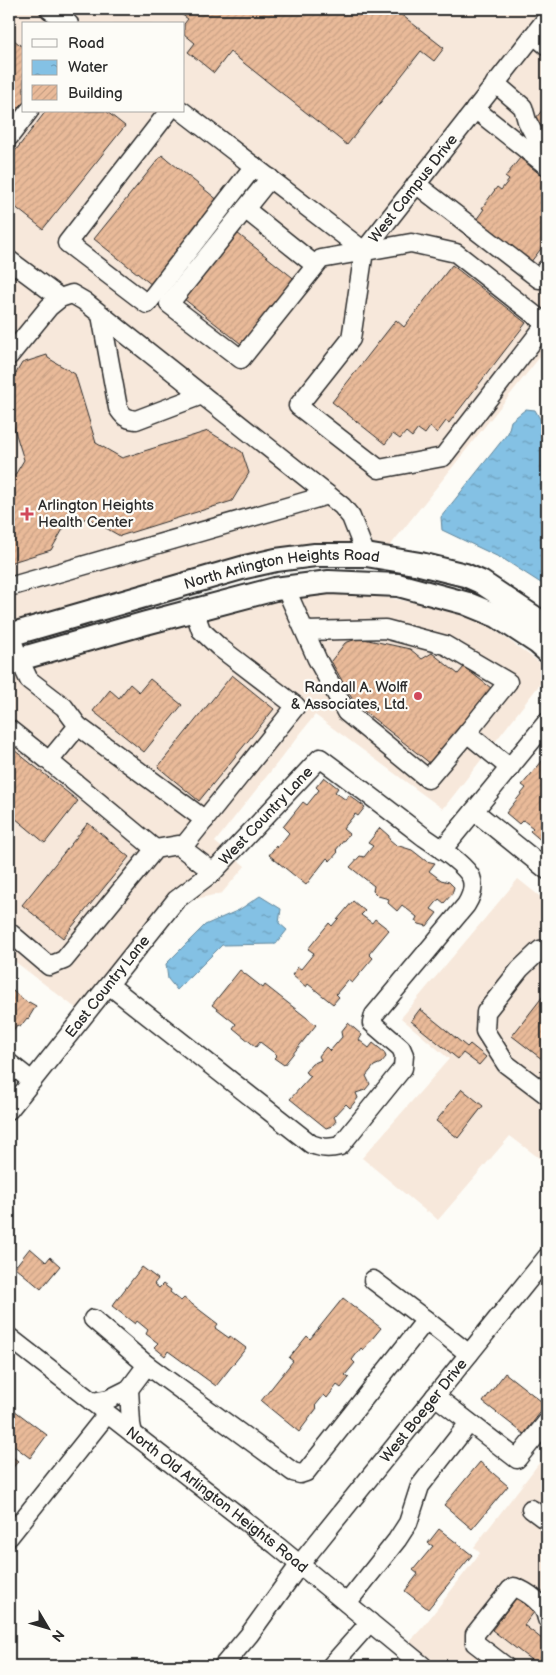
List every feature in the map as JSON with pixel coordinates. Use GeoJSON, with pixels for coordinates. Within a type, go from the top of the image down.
{"type":"FeatureCollection","features":[{"type":"Feature","properties":{"kind":"main road","name":"North Arlington Heights Road"},"geometry":{"type":"LineString","coordinates":[[9,635],[245,567],[276,560],[315,555],[366,554],[465,575],[481,582],[547,626]]}},
{"type":"Feature","properties":{"kind":"main road","name":"North Arlington Heights Road"},"geometry":{"type":"LineString","coordinates":[[14,661],[194,610],[286,587],[329,582],[398,585],[465,603],[497,616],[547,651]]}},
{"type":"Feature","properties":{"kind":"street"},"geometry":{"type":"LineString","coordinates":[[49,9],[66,22]]}},
{"type":"Feature","properties":{"kind":"street","name":"West Campus Drive"},"geometry":{"type":"LineString","coordinates":[[183,112],[364,251],[495,84],[540,41],[547,18]]}},
{"type":"Feature","properties":{"kind":"street"},"geometry":{"type":"LineString","coordinates":[[495,84],[523,107],[527,121],[536,138],[547,146]]}},
{"type":"Feature","properties":{"kind":"street"},"geometry":{"type":"LineString","coordinates":[[475,110],[547,166]]}},
{"type":"Feature","properties":{"kind":"street"},"geometry":{"type":"LineString","coordinates":[[9,137],[28,112]]}},
{"type":"Feature","properties":{"kind":"street"},"geometry":{"type":"LineString","coordinates":[[168,112],[67,243],[146,304],[254,166]]}},
{"type":"Feature","properties":{"kind":"street"},"geometry":{"type":"LineString","coordinates":[[270,178],[168,304],[241,359],[321,258],[411,243],[456,253],[546,324],[443,457],[380,469],[298,406],[352,339],[364,251]]}},
{"type":"Feature","properties":{"kind":"street"},"geometry":{"type":"LineString","coordinates":[[416,184],[539,279],[547,268]]}},
{"type":"Feature","properties":{"kind":"street"},"geometry":{"type":"LineString","coordinates":[[245,209],[316,265]]}},
{"type":"Feature","properties":{"kind":"street"},"geometry":{"type":"LineString","coordinates":[[9,260],[60,298]]}},
{"type":"Feature","properties":{"kind":"street"},"geometry":{"type":"LineString","coordinates":[[9,356],[49,307],[60,298],[72,294],[84,301],[342,506],[351,517],[366,554]]}},
{"type":"Feature","properties":{"kind":"street"},"geometry":{"type":"LineString","coordinates":[[101,315],[118,408],[122,416],[130,420],[136,420],[202,395]]}},
{"type":"Feature","properties":{"kind":"street"},"geometry":{"type":"LineString","coordinates":[[9,587],[328,495]]}},
{"type":"Feature","properties":{"kind":"street"},"geometry":{"type":"LineString","coordinates":[[286,587],[318,659],[346,712],[428,779],[508,682],[445,645],[385,628],[306,631]]}},
{"type":"Feature","properties":{"kind":"street"},"geometry":{"type":"LineString","coordinates":[[182,848],[296,706],[219,647],[201,630],[194,610]]}},
{"type":"Feature","properties":{"kind":"street"},"geometry":{"type":"LineString","coordinates":[[9,635],[14,661],[29,680],[64,707],[78,726],[205,820]]}},
{"type":"Feature","properties":{"kind":"street"},"geometry":{"type":"LineString","coordinates":[[109,985],[311,1144],[329,1149],[340,1146],[403,1068],[404,1055],[400,1048],[372,1023],[374,1015],[470,898],[473,887],[468,871],[442,850],[547,722]]}},
{"type":"Feature","properties":{"kind":"street"},"geometry":{"type":"LineString","coordinates":[[50,761],[78,726]]}},
{"type":"Feature","properties":{"kind":"street"},"geometry":{"type":"LineString","coordinates":[[9,729],[155,849]]}},
{"type":"Feature","properties":{"kind":"street"},"geometry":{"type":"LineString","coordinates":[[467,732],[510,768]]}},
{"type":"Feature","properties":{"kind":"street","name":"West Country Lane"},"geometry":{"type":"LineString","coordinates":[[213,872],[320,758],[442,850]]}},
{"type":"Feature","properties":{"kind":"street"},"geometry":{"type":"LineString","coordinates":[[474,811],[547,870]]}},
{"type":"Feature","properties":{"kind":"street"},"geometry":{"type":"LineString","coordinates":[[9,932],[49,966],[64,960],[155,849],[178,845],[213,872]]}},
{"type":"Feature","properties":{"kind":"street","name":"East Country Lane"},"geometry":{"type":"LineString","coordinates":[[9,1110],[176,900],[213,872]]}},
{"type":"Feature","properties":{"kind":"street"},"geometry":{"type":"LineString","coordinates":[[547,950],[540,950],[520,969],[486,1012],[484,1032],[506,1064],[547,1096]]}},
{"type":"Feature","properties":{"kind":"street"},"geometry":{"type":"LineString","coordinates":[[9,1063],[32,1081]]}},
{"type":"Feature","properties":{"kind":"street","name":"West Boeger Drive"},"geometry":{"type":"LineString","coordinates":[[223,1666],[249,1635],[300,1564],[547,1257]]}},
{"type":"Feature","properties":{"kind":"street"},"geometry":{"type":"LineString","coordinates":[[373,1280],[469,1354]]}},
{"type":"Feature","properties":{"kind":"street"},"geometry":{"type":"LineString","coordinates":[[93,1318],[147,1366],[293,1472],[300,1474],[306,1472],[426,1320]]}},
{"type":"Feature","properties":{"kind":"street","name":"North Old Arlington Heights Road"},"geometry":{"type":"LineString","coordinates":[[10,1342],[92,1402],[300,1564],[423,1666]]}},
{"type":"Feature","properties":{"kind":"street"},"geometry":{"type":"LineString","coordinates":[[92,1402],[109,1399],[129,1389],[147,1366]]}},
{"type":"Feature","properties":{"kind":"street"},"geometry":{"type":"LineString","coordinates":[[129,1389],[130,1424],[133,1434]]}},
{"type":"Feature","properties":{"kind":"street"},"geometry":{"type":"LineString","coordinates":[[435,1396],[517,1459],[547,1422]]}},
{"type":"Feature","properties":{"kind":"street"},"geometry":{"type":"LineString","coordinates":[[9,1537],[107,1414]]}},
{"type":"Feature","properties":{"kind":"street"},"geometry":{"type":"LineString","coordinates":[[347,1603],[397,1540],[408,1523],[420,1486],[469,1422]]}},
{"type":"Feature","properties":{"kind":"street"},"geometry":{"type":"LineString","coordinates":[[531,1509],[547,1521]]}},
{"type":"Feature","properties":{"kind":"street"},"geometry":{"type":"LineString","coordinates":[[502,1665],[475,1643],[475,1634],[510,1590],[514,1587],[537,1601],[546,1613],[547,1620]]}},
{"type":"Feature","properties":{"kind":"street"},"geometry":{"type":"LineString","coordinates":[[331,1666],[370,1622]]}},
{"type":"Feature","properties":{"kind":"shaded area"},"geometry":{"type":"Polygon","coordinates":[[[9,9],[547,9],[547,348],[390,546],[9,632],[9,9]]]}},
{"type":"Feature","properties":{"kind":"shaded area"},"geometry":{"type":"Polygon","coordinates":[[[332,588],[435,606],[488,625],[547,668],[547,675],[443,809],[315,715],[215,842],[245,866],[222,893],[188,901],[90,1019],[9,957],[9,666],[155,627],[332,588]]]}},
{"type":"Feature","properties":{"kind":"shaded area"},"geometry":{"type":"Polygon","coordinates":[[[518,879],[547,902],[547,1164],[510,1136],[438,1220],[362,1158],[449,1059],[401,1018],[518,879]]]}},
{"type":"Feature","properties":{"kind":"shaded area"},"geometry":{"type":"Polygon","coordinates":[[[547,1453],[547,1666],[440,1666],[409,1642],[423,1627],[480,1553],[474,1547],[547,1453]]]}},
{"type":"Feature","properties":{"kind":"water"},"geometry":{"type":"Polygon","coordinates":[[[526,409],[535,410],[547,431],[547,587],[505,560],[442,530],[441,517],[508,433],[511,421],[526,409]]]}},
{"type":"Feature","properties":{"kind":"water"},"geometry":{"type":"Polygon","coordinates":[[[260,896],[281,909],[279,923],[287,930],[276,944],[222,945],[177,990],[168,979],[166,964],[205,925],[239,910],[260,896]]]}},
{"type":"Feature","properties":{"kind":"building"},"geometry":{"type":"Polygon","coordinates":[[[174,9],[394,9],[444,48],[434,61],[421,51],[347,145],[230,52],[214,73],[188,52],[195,43],[185,35],[185,23],[188,19],[174,9]]]}},
{"type":"Feature","properties":{"kind":"building"},"geometry":{"type":"Polygon","coordinates":[[[9,36],[22,46],[22,106],[9,120],[9,36]]]}},
{"type":"Feature","properties":{"kind":"building"},"geometry":{"type":"Polygon","coordinates":[[[547,104],[547,135],[532,123],[547,104]]]}},
{"type":"Feature","properties":{"kind":"building"},"geometry":{"type":"Polygon","coordinates":[[[45,112],[107,112],[125,126],[43,229],[9,202],[9,159],[45,112]]]}},
{"type":"Feature","properties":{"kind":"building"},"geometry":{"type":"Polygon","coordinates":[[[162,155],[219,201],[152,285],[94,239],[162,155]]]}},
{"type":"Feature","properties":{"kind":"building"},"geometry":{"type":"Polygon","coordinates":[[[520,158],[547,180],[547,241],[530,263],[476,220],[497,187],[501,190],[509,180],[505,177],[520,158]]]}},
{"type":"Feature","properties":{"kind":"building"},"geometry":{"type":"Polygon","coordinates":[[[237,233],[297,281],[245,347],[184,299],[237,233]]]}},
{"type":"Feature","properties":{"kind":"building"},"geometry":{"type":"Polygon","coordinates":[[[452,265],[526,323],[449,423],[446,421],[437,433],[430,427],[425,434],[418,429],[412,437],[406,432],[400,439],[393,434],[385,444],[332,402],[396,320],[404,327],[452,265]]]}},
{"type":"Feature","properties":{"kind":"building"},"geometry":{"type":"Polygon","coordinates":[[[47,355],[48,358],[75,374],[96,443],[122,458],[208,431],[242,452],[249,473],[232,501],[120,536],[88,518],[66,524],[51,550],[9,563],[9,485],[24,460],[9,412],[9,385],[22,363],[47,355]]]}},
{"type":"Feature","properties":{"kind":"building","name":"Randall A. Wolff & Associates, Ltd."},"geometry":{"type":"Polygon","coordinates":[[[359,638],[410,649],[422,659],[432,653],[458,674],[464,667],[491,688],[431,764],[355,704],[331,661],[345,643],[359,638]]]}},
{"type":"Feature","properties":{"kind":"building"},"geometry":{"type":"Polygon","coordinates":[[[232,675],[274,709],[199,801],[158,767],[232,675]]]}},
{"type":"Feature","properties":{"kind":"building"},"geometry":{"type":"Polygon","coordinates":[[[150,679],[182,705],[144,752],[93,711],[110,690],[119,698],[130,684],[139,692],[150,679]]]}},
{"type":"Feature","properties":{"kind":"building"},"geometry":{"type":"Polygon","coordinates":[[[9,746],[78,801],[45,843],[9,813],[9,746]]]}},
{"type":"Feature","properties":{"kind":"building"},"geometry":{"type":"Polygon","coordinates":[[[543,760],[547,761],[547,839],[544,843],[530,831],[533,828],[523,820],[519,824],[506,813],[526,788],[522,785],[543,760]]]}},
{"type":"Feature","properties":{"kind":"building"},"geometry":{"type":"Polygon","coordinates":[[[324,777],[338,788],[335,792],[346,800],[349,795],[365,807],[358,816],[355,814],[343,829],[349,834],[336,850],[338,852],[330,861],[327,858],[306,885],[269,855],[289,833],[283,827],[303,802],[307,805],[319,790],[316,787],[324,777]]]}},
{"type":"Feature","properties":{"kind":"building"},"geometry":{"type":"Polygon","coordinates":[[[88,823],[129,857],[63,938],[22,905],[88,823]]]}},
{"type":"Feature","properties":{"kind":"building"},"geometry":{"type":"Polygon","coordinates":[[[380,828],[396,845],[412,850],[426,861],[435,863],[429,871],[441,880],[449,882],[454,887],[452,894],[444,903],[439,899],[431,909],[437,913],[427,926],[415,921],[417,917],[402,905],[397,911],[388,903],[389,899],[378,896],[373,891],[374,886],[350,867],[360,856],[364,857],[373,846],[368,843],[380,828]]]}},
{"type":"Feature","properties":{"kind":"building"},"geometry":{"type":"Polygon","coordinates":[[[353,901],[365,911],[361,915],[372,923],[375,919],[389,930],[369,954],[373,958],[352,983],[348,980],[336,994],[339,997],[333,1004],[308,984],[306,987],[292,975],[298,967],[301,969],[314,953],[308,949],[329,923],[332,926],[353,901]]]}},
{"type":"Feature","properties":{"kind":"building"},"geometry":{"type":"Polygon","coordinates":[[[240,970],[263,988],[265,985],[316,1025],[284,1065],[274,1058],[277,1055],[260,1042],[256,1047],[233,1028],[236,1024],[212,1005],[240,970]]]}},
{"type":"Feature","properties":{"kind":"building"},"geometry":{"type":"Polygon","coordinates":[[[9,988],[28,1003],[36,1006],[28,1019],[20,1027],[17,1025],[11,1033],[9,1032],[9,988]]]}},
{"type":"Feature","properties":{"kind":"building"},"geometry":{"type":"Polygon","coordinates":[[[547,991],[547,1063],[512,1036],[547,991]]]}},
{"type":"Feature","properties":{"kind":"building"},"geometry":{"type":"Polygon","coordinates":[[[420,1009],[467,1047],[470,1044],[486,1057],[479,1065],[463,1053],[458,1059],[411,1021],[420,1009]]]}},
{"type":"Feature","properties":{"kind":"building"},"geometry":{"type":"Polygon","coordinates":[[[348,1023],[362,1035],[359,1040],[369,1048],[373,1043],[384,1052],[386,1057],[381,1063],[374,1066],[366,1076],[370,1084],[365,1090],[356,1093],[358,1098],[350,1108],[346,1104],[334,1117],[336,1121],[332,1126],[326,1128],[290,1099],[311,1076],[305,1072],[312,1064],[321,1060],[319,1056],[326,1047],[330,1051],[342,1037],[341,1032],[348,1023]]]}},
{"type":"Feature","properties":{"kind":"building"},"geometry":{"type":"Polygon","coordinates":[[[462,1089],[483,1106],[458,1138],[436,1121],[462,1089]]]}},
{"type":"Feature","properties":{"kind":"building"},"geometry":{"type":"Polygon","coordinates":[[[30,1248],[46,1262],[50,1257],[60,1266],[41,1289],[15,1267],[30,1248]]]}},
{"type":"Feature","properties":{"kind":"building"},"geometry":{"type":"Polygon","coordinates":[[[142,1267],[158,1279],[154,1284],[159,1288],[163,1284],[181,1301],[184,1298],[218,1324],[215,1328],[246,1348],[216,1386],[168,1351],[165,1356],[154,1347],[158,1343],[146,1334],[148,1330],[137,1321],[135,1324],[112,1306],[142,1267]]]}},
{"type":"Feature","properties":{"kind":"building"},"geometry":{"type":"Polygon","coordinates":[[[343,1298],[381,1328],[352,1360],[355,1363],[345,1375],[349,1378],[341,1388],[337,1385],[327,1398],[324,1395],[299,1432],[261,1401],[293,1361],[289,1358],[307,1336],[310,1339],[343,1298]]]}},
{"type":"Feature","properties":{"kind":"building"},"geometry":{"type":"Polygon","coordinates":[[[505,1373],[546,1405],[524,1434],[483,1402],[505,1373]]]}},
{"type":"Feature","properties":{"kind":"building"},"geometry":{"type":"Polygon","coordinates":[[[10,1407],[47,1435],[30,1458],[9,1442],[10,1407]]]}},
{"type":"Feature","properties":{"kind":"building"},"geometry":{"type":"Polygon","coordinates":[[[9,1454],[18,1461],[9,1473],[9,1454]]]}},
{"type":"Feature","properties":{"kind":"building"},"geometry":{"type":"Polygon","coordinates":[[[480,1462],[508,1486],[472,1529],[444,1505],[480,1462]]]}},
{"type":"Feature","properties":{"kind":"building"},"geometry":{"type":"Polygon","coordinates":[[[439,1529],[472,1555],[428,1609],[405,1591],[418,1574],[413,1570],[433,1546],[428,1543],[439,1529]]]}},
{"type":"Feature","properties":{"kind":"building"},"geometry":{"type":"Polygon","coordinates":[[[517,1597],[535,1611],[524,1625],[547,1643],[547,1660],[542,1666],[539,1666],[492,1630],[517,1597]]]}},
{"type":"Feature","properties":{"kind":"place","name":"Arlington Heights Health Center"},"geometry":{"type":"Point","coordinates":[27,514]}},
{"type":"Feature","properties":{"kind":"place","name":"Randall A. Wolff & Associates, Ltd."},"geometry":{"type":"Point","coordinates":[418,696]}}]}
